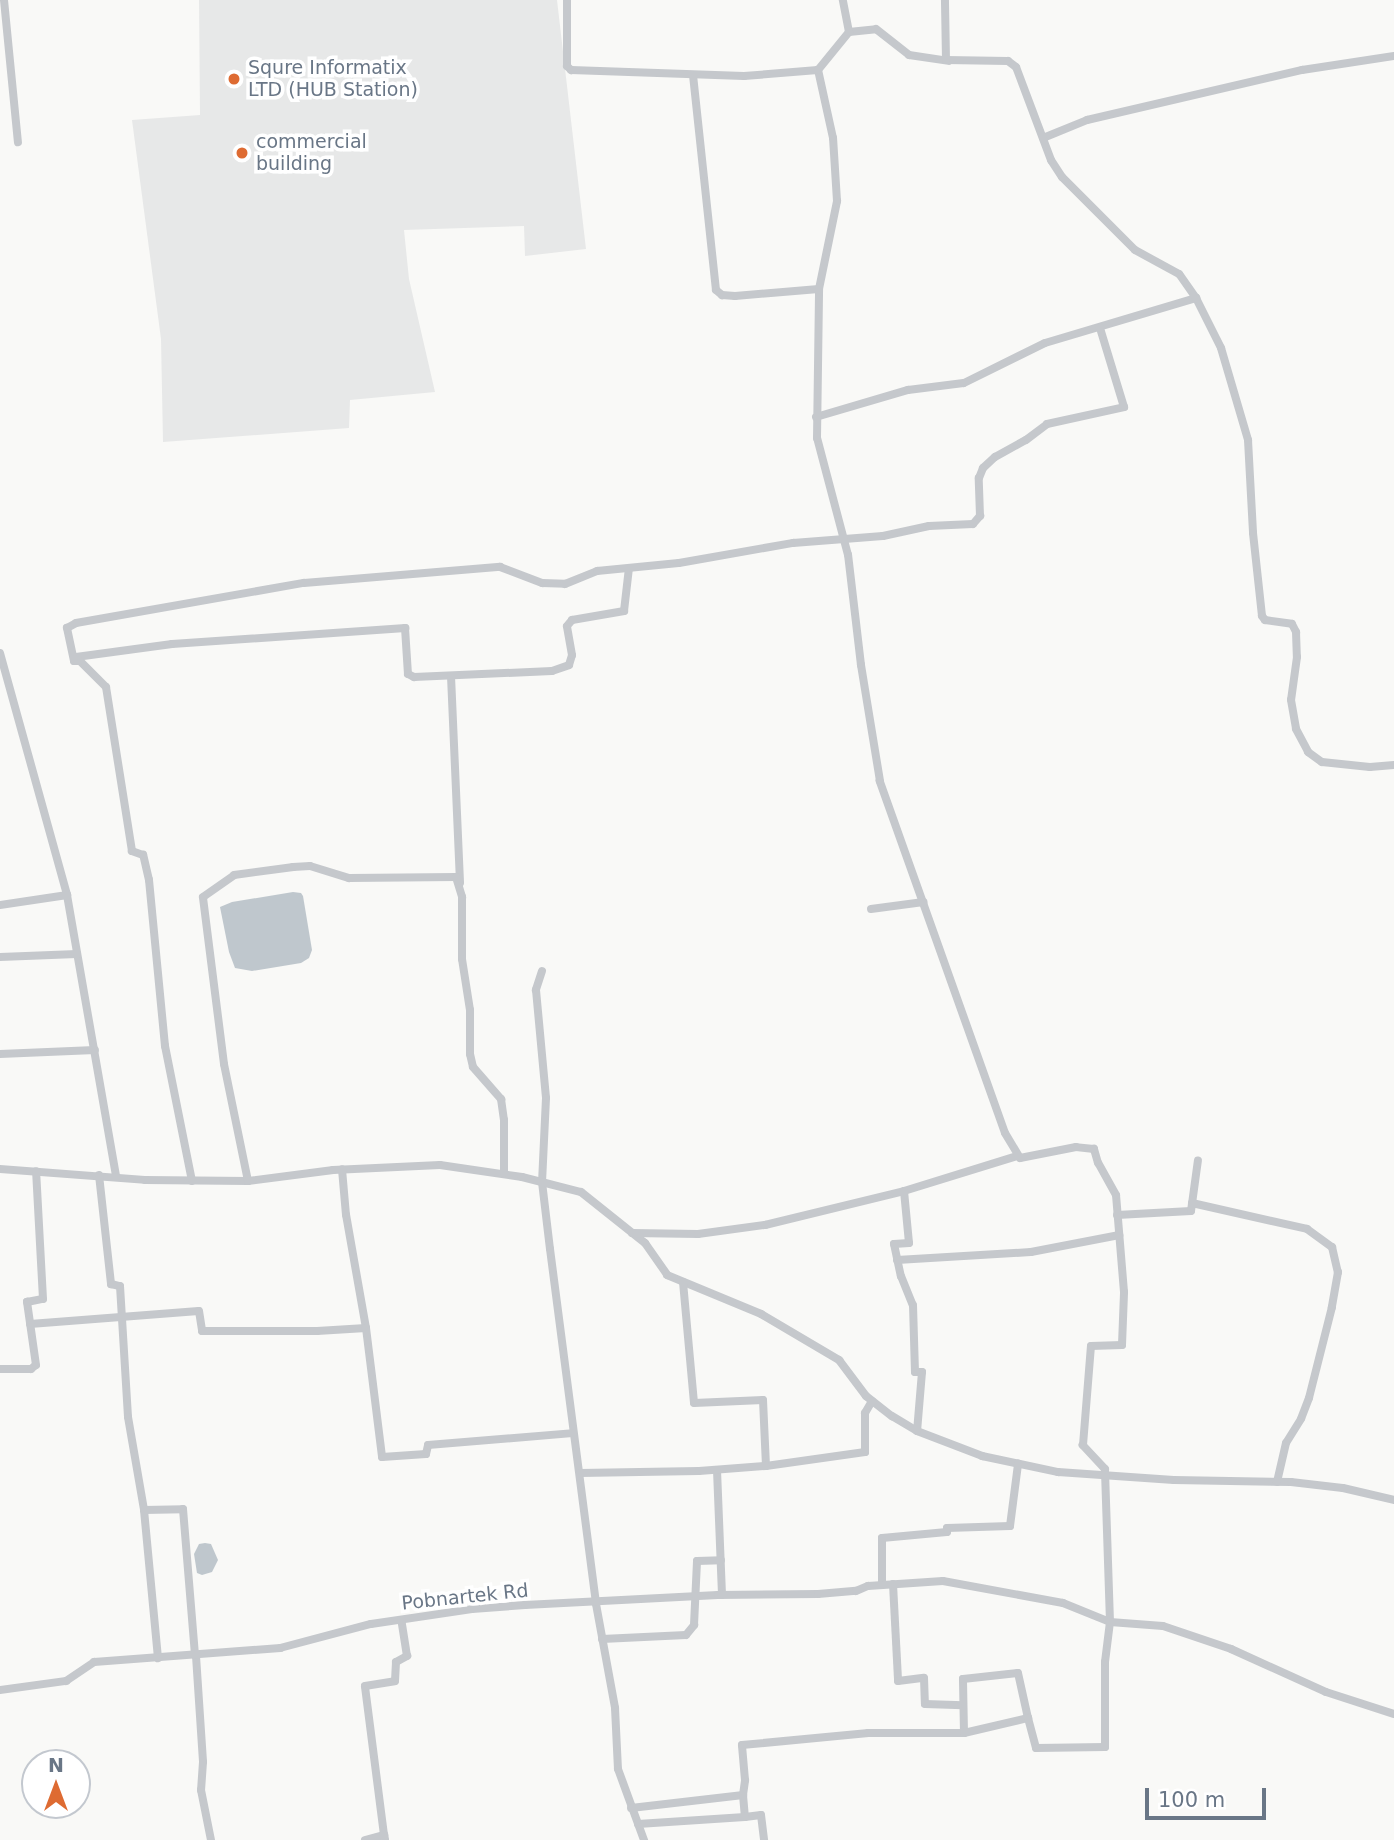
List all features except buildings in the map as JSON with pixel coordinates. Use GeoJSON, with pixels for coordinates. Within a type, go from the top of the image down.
{"type":"FeatureCollection","features":[{"type":"Feature","properties":{"kind":"street"},"geometry":{"type":"LineString","coordinates":[[4,0],[18,142]]}},
{"type":"Feature","properties":{"kind":"street"},"geometry":{"type":"LineString","coordinates":[[567,0],[567,66],[571,70],[629,69],[693,75],[818,70],[849,32],[876,29],[909,55],[949,61],[1011,63],[1026,90],[1051,160],[1062,177],[1135,250],[1179,274],[1196,298],[1221,348],[1248,440],[1252,533],[1262,616],[1265,620],[1293,624],[1296,632],[1297,657],[1291,700],[1296,729],[1308,752],[1322,762],[1370,767],[1394,765]]}},
{"type":"Feature","properties":{"kind":"street"},"geometry":{"type":"LineString","coordinates":[[843,0],[849,32]]}},
{"type":"Feature","properties":{"kind":"street"},"geometry":{"type":"LineString","coordinates":[[945,0],[944,54],[949,61]]}},
{"type":"Feature","properties":{"kind":"street"},"geometry":{"type":"LineString","coordinates":[[1043,138],[1087,120],[1301,69],[1394,56]]}},
{"type":"Feature","properties":{"kind":"street"},"geometry":{"type":"LineString","coordinates":[[818,70],[831,120],[837,201],[819,289],[816,417],[819,449],[854,589],[861,665],[880,781],[1005,1133],[1017,1156]]}},
{"type":"Feature","properties":{"kind":"street"},"geometry":{"type":"LineString","coordinates":[[693,75],[716,290],[722,295],[735,296],[819,289]]}},
{"type":"Feature","properties":{"kind":"street"},"geometry":{"type":"LineString","coordinates":[[816,417],[908,390],[964,383],[1045,343],[1196,298]]}},
{"type":"Feature","properties":{"kind":"street"},"geometry":{"type":"LineString","coordinates":[[73,658],[66,632],[71,625],[260,590],[493,567],[509,568],[542,583],[556,584],[597,571],[843,538],[883,537],[924,527],[973,524],[980,516],[979,478],[983,468],[995,457],[1026,440],[1047,424],[1123,408],[1123,398],[1100,328]]}},
{"type":"Feature","properties":{"kind":"street"},"geometry":{"type":"LineString","coordinates":[[73,658],[172,644],[405,628],[410,676],[552,671],[569,665],[572,655],[568,626],[578,618],[624,611],[629,568]]}},
{"type":"Feature","properties":{"kind":"street"},"geometry":{"type":"LineString","coordinates":[[0,653],[67,895],[116,1177]]}},
{"type":"Feature","properties":{"kind":"street"},"geometry":{"type":"LineString","coordinates":[[73,658],[80,661],[106,687],[132,851],[144,856],[149,880],[165,1046],[192,1181]]}},
{"type":"Feature","properties":{"kind":"street"},"geometry":{"type":"LineString","coordinates":[[451,676],[470,1054],[473,1067],[501,1100],[504,1120],[504,1173]]}},
{"type":"Feature","properties":{"kind":"street"},"geometry":{"type":"LineString","coordinates":[[247,1181],[224,1064],[202,897],[234,875],[310,866],[349,878],[448,876],[456,877],[460,884]]}},
{"type":"Feature","properties":{"kind":"street"},"geometry":{"type":"LineString","coordinates":[[0,905],[67,895]]}},
{"type":"Feature","properties":{"kind":"street"},"geometry":{"type":"LineString","coordinates":[[871,909],[925,902]]}},
{"type":"Feature","properties":{"kind":"street"},"geometry":{"type":"LineString","coordinates":[[0,957],[77,954]]}},
{"type":"Feature","properties":{"kind":"street"},"geometry":{"type":"LineString","coordinates":[[542,971],[536,990],[546,1098],[542,1182],[596,1604],[615,1708],[618,1769],[644,1840]]}},
{"type":"Feature","properties":{"kind":"street"},"geometry":{"type":"LineString","coordinates":[[0,1054],[95,1050]]}},
{"type":"Feature","properties":{"kind":"street"},"geometry":{"type":"LineString","coordinates":[[632,1233],[698,1234],[765,1226],[904,1191],[1017,1156],[1081,1146],[1094,1149],[1098,1164],[1116,1195],[1124,1292],[1122,1345],[1091,1346],[1083,1445],[1105,1469],[1110,1622],[1105,1662],[1105,1747],[1036,1748],[1018,1673],[963,1679],[964,1733]]}},
{"type":"Feature","properties":{"kind":"street"},"geometry":{"type":"LineString","coordinates":[[1118,1215],[1191,1211],[1198,1160]]}},
{"type":"Feature","properties":{"kind":"street"},"geometry":{"type":"LineString","coordinates":[[0,1169],[192,1181],[247,1181],[342,1169],[440,1165],[504,1173],[542,1182],[581,1192],[645,1244],[667,1275],[761,1314],[839,1360],[872,1401],[917,1431],[982,1456],[1058,1472],[1105,1477],[1277,1482],[1343,1488],[1394,1500]]}},
{"type":"Feature","properties":{"kind":"street"},"geometry":{"type":"LineString","coordinates":[[342,1169],[346,1215],[354,1245],[382,1457],[426,1454],[428,1445],[573,1433]]}},
{"type":"Feature","properties":{"kind":"street"},"geometry":{"type":"LineString","coordinates":[[0,1370],[35,1368],[27,1302],[43,1299],[36,1171]]}},
{"type":"Feature","properties":{"kind":"street"},"geometry":{"type":"LineString","coordinates":[[99,1175],[111,1283],[120,1286],[128,1417],[144,1510],[158,1658]]}},
{"type":"Feature","properties":{"kind":"street"},"geometry":{"type":"LineString","coordinates":[[904,1191],[909,1243],[894,1244],[913,1305],[915,1372],[922,1372],[917,1431]]}},
{"type":"Feature","properties":{"kind":"street"},"geometry":{"type":"LineString","coordinates":[[1192,1203],[1307,1229],[1332,1247],[1338,1272],[1332,1307],[1308,1398],[1301,1419],[1286,1443],[1277,1482]]}},
{"type":"Feature","properties":{"kind":"street"},"geometry":{"type":"LineString","coordinates":[[897,1260],[1031,1252],[1106,1235],[1119,1235]]}},
{"type":"Feature","properties":{"kind":"street"},"geometry":{"type":"LineString","coordinates":[[682,1282],[694,1403],[763,1400],[766,1465]]}},
{"type":"Feature","properties":{"kind":"street"},"geometry":{"type":"LineString","coordinates":[[30,1324],[200,1311],[204,1331],[366,1328]]}},
{"type":"Feature","properties":{"kind":"street"},"geometry":{"type":"LineString","coordinates":[[580,1473],[717,1470],[865,1452],[865,1413],[872,1401]]}},
{"type":"Feature","properties":{"kind":"street"},"geometry":{"type":"LineString","coordinates":[[882,1585],[882,1538],[947,1532],[947,1528],[1010,1527],[1018,1464]]}},
{"type":"Feature","properties":{"kind":"street"},"geometry":{"type":"LineString","coordinates":[[717,1470],[722,1595]]}},
{"type":"Feature","properties":{"kind":"street"},"geometry":{"type":"LineString","coordinates":[[144,1510],[183,1509],[203,1762],[201,1790],[211,1840]]}},
{"type":"Feature","properties":{"kind":"street"},"geometry":{"type":"LineString","coordinates":[[602,1639],[687,1635],[694,1625],[696,1561],[720,1560]]}},
{"type":"Feature","properties":{"kind":"street","name":"Pobnartek Rd"},"geometry":{"type":"LineString","coordinates":[[0,1690],[66,1681],[94,1662],[280,1648],[401,1620],[472,1609],[596,1604],[697,1596],[818,1594],[856,1591],[882,1585],[943,1581],[1063,1603],[1110,1622],[1174,1630],[1231,1649],[1326,1692],[1394,1714]]}},
{"type":"Feature","properties":{"kind":"street"},"geometry":{"type":"LineString","coordinates":[[893,1584],[898,1681],[925,1678],[925,1704],[963,1705]]}},
{"type":"Feature","properties":{"kind":"street"},"geometry":{"type":"LineString","coordinates":[[365,1840],[385,1837],[365,1686],[395,1681],[396,1662],[407,1656],[401,1620]]}},
{"type":"Feature","properties":{"kind":"street"},"geometry":{"type":"LineString","coordinates":[[745,1817],[742,1745],[868,1733],[964,1733],[1028,1718]]}},
{"type":"Feature","properties":{"kind":"street"},"geometry":{"type":"LineString","coordinates":[[631,1808],[743,1795]]}},
{"type":"Feature","properties":{"kind":"street"},"geometry":{"type":"LineString","coordinates":[[638,1824],[761,1815],[764,1840]]}},
{"type":"Feature","properties":{"kind":"shaded area"},"geometry":{"type":"Polygon","coordinates":[[[199,0],[557,0],[586,249],[525,256],[524,226],[404,230],[409,279],[435,392],[350,400],[349,428],[163,442],[161,339],[132,120],[200,115],[199,0]]]}},
{"type":"Feature","properties":{"kind":"shaded area"},"geometry":{"type":"Polygon","coordinates":[[[293,892],[303,896],[312,950],[309,958],[301,963],[252,971],[235,968],[220,907],[232,902],[293,892]]]}},
{"type":"Feature","properties":{"kind":"shaded area"},"geometry":{"type":"Polygon","coordinates":[[[199,1544],[211,1544],[218,1560],[212,1572],[202,1575],[197,1573],[194,1554],[199,1544]]]}},
{"type":"Feature","properties":{"kind":"place","name":"Squre Informatix LTD (HUB Station)"},"geometry":{"type":"Point","coordinates":[234,79]}},
{"type":"Feature","properties":{"kind":"place","name":"commercial building"},"geometry":{"type":"Point","coordinates":[242,153]}}]}
